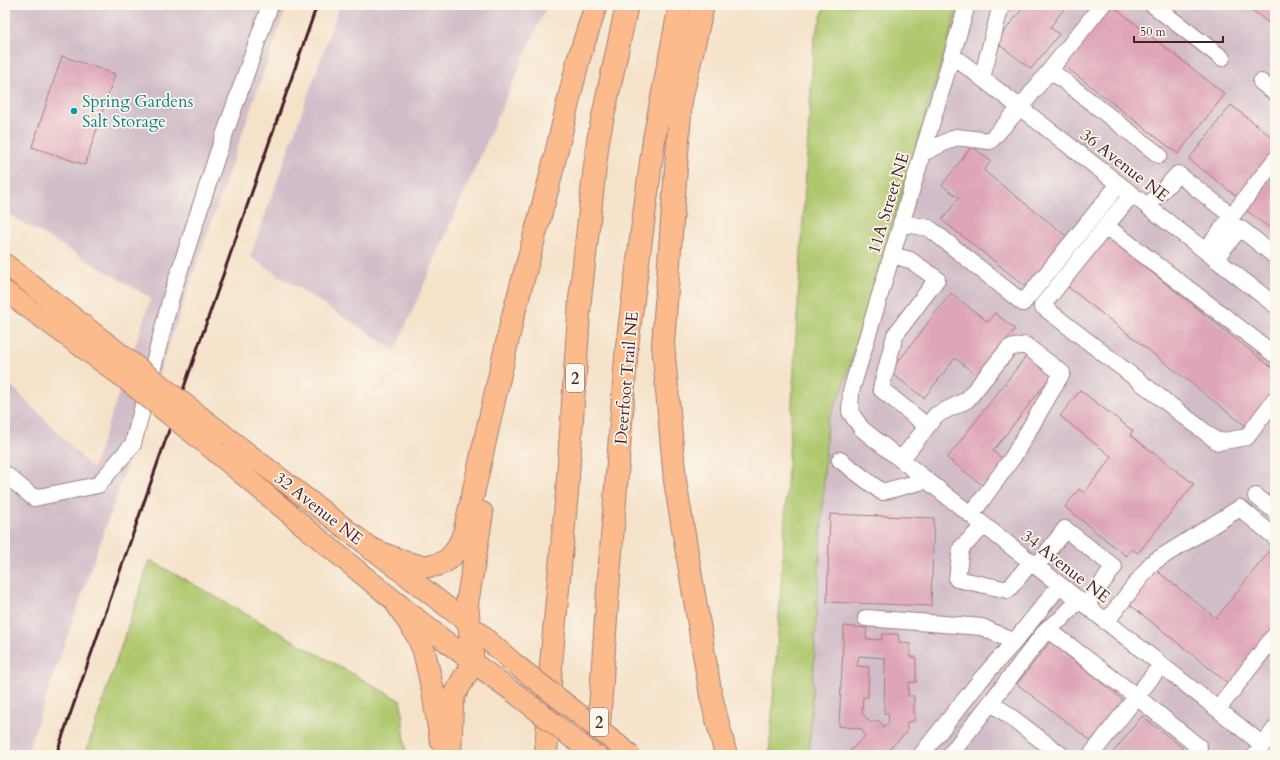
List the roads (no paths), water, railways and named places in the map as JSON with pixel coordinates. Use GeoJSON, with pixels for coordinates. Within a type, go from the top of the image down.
{"type":"FeatureCollection","features":[{"type":"Feature","properties":{"kind":"highway"},"geometry":{"type":"LineString","coordinates":[[371,549],[425,567],[438,565],[448,559],[456,549],[464,534],[513,316],[549,183],[578,61],[596,5]]}},
{"type":"Feature","properties":{"kind":"highway","name":"2"},"geometry":{"type":"LineString","coordinates":[[546,755],[551,664],[567,492],[580,299],[598,140],[627,5]]}},
{"type":"Feature","properties":{"kind":"highway","name":"Deerfoot Trail NE"},"geometry":{"type":"LineString","coordinates":[[597,755],[627,346],[654,139],[680,5]]}},
{"type":"Feature","properties":{"kind":"highway"},"geometry":{"type":"LineString","coordinates":[[703,5],[681,100],[663,344],[675,481],[711,696],[726,755]]}},
{"type":"Feature","properties":{"kind":"highway"},"geometry":{"type":"LineString","coordinates":[[450,755],[452,705],[454,695],[473,663],[467,604],[513,316]]}},
{"type":"Feature","properties":{"kind":"highway"},"geometry":{"type":"LineString","coordinates":[[397,604],[417,635],[424,651],[433,691],[444,755]]}},
{"type":"Feature","properties":{"kind":"highway"},"geometry":{"type":"LineString","coordinates":[[711,696],[712,755]]}},
{"type":"Feature","properties":{"kind":"main road","name":"32 Avenue NE"},"geometry":{"type":"LineString","coordinates":[[5,264],[124,367],[220,444],[397,604],[594,755]]}},
{"type":"Feature","properties":{"kind":"main road","name":"32 Avenue NE"},"geometry":{"type":"LineString","coordinates":[[5,291],[124,367]]}},
{"type":"Feature","properties":{"kind":"main road","name":"32 Avenue NE"},"geometry":{"type":"LineString","coordinates":[[220,444],[371,549],[468,623],[515,664],[631,755]]}},
{"type":"Feature","properties":{"kind":"street"},"geometry":{"type":"LineString","coordinates":[[5,474],[34,498],[98,485],[133,444],[172,294],[218,153],[270,5]]}},
{"type":"Feature","properties":{"kind":"street","name":"11A Street NE"},"geometry":{"type":"LineString","coordinates":[[850,412],[851,391],[967,5]]}},
{"type":"Feature","properties":{"kind":"street"},"geometry":{"type":"LineString","coordinates":[[982,78],[1001,5]]}},
{"type":"Feature","properties":{"kind":"street"},"geometry":{"type":"LineString","coordinates":[[923,153],[956,137],[990,141],[1020,108],[1102,5]]}},
{"type":"Feature","properties":{"kind":"street"},"geometry":{"type":"LineString","coordinates":[[1154,5],[1222,58]]}},
{"type":"Feature","properties":{"kind":"street","name":"36 Avenue NE"},"geometry":{"type":"LineString","coordinates":[[952,55],[1275,305]]}},
{"type":"Feature","properties":{"kind":"street"},"geometry":{"type":"LineString","coordinates":[[1050,70],[1159,155]]}},
{"type":"Feature","properties":{"kind":"street"},"geometry":{"type":"LineString","coordinates":[[1261,82],[1275,93]]}},
{"type":"Feature","properties":{"kind":"street"},"geometry":{"type":"LineString","coordinates":[[1210,255],[1232,216],[1275,160]]}},
{"type":"Feature","properties":{"kind":"street"},"geometry":{"type":"LineString","coordinates":[[1148,206],[1178,174],[1232,216]]}},
{"type":"Feature","properties":{"kind":"street"},"geometry":{"type":"LineString","coordinates":[[901,223],[929,228],[1023,303],[1119,184]]}},
{"type":"Feature","properties":{"kind":"street"},"geometry":{"type":"LineString","coordinates":[[1132,194],[1042,306],[1218,442],[1247,437],[1273,407]]}},
{"type":"Feature","properties":{"kind":"street"},"geometry":{"type":"LineString","coordinates":[[1106,226],[1275,355]]}},
{"type":"Feature","properties":{"kind":"street"},"geometry":{"type":"LineString","coordinates":[[1210,255],[1240,228],[1275,256]]}},
{"type":"Feature","properties":{"kind":"street"},"geometry":{"type":"LineString","coordinates":[[892,255],[910,260],[937,279],[895,335],[882,389],[927,426]]}},
{"type":"Feature","properties":{"kind":"street"},"geometry":{"type":"LineString","coordinates":[[901,460],[936,415],[967,400],[1009,348],[1025,345],[1062,373],[1013,457],[971,515]]}},
{"type":"Feature","properties":{"kind":"street","name":"34 Avenue NE"},"geometry":{"type":"LineString","coordinates":[[850,412],[862,429],[1218,709],[1259,750]]}},
{"type":"Feature","properties":{"kind":"street"},"geometry":{"type":"LineString","coordinates":[[840,460],[882,492],[927,480]]}},
{"type":"Feature","properties":{"kind":"street"},"geometry":{"type":"LineString","coordinates":[[1256,496],[1275,511]]}},
{"type":"Feature","properties":{"kind":"street"},"geometry":{"type":"LineString","coordinates":[[1106,622],[1152,562],[1240,508],[1275,537]]}},
{"type":"Feature","properties":{"kind":"street"},"geometry":{"type":"LineString","coordinates":[[953,754],[1047,629],[1082,603],[1114,567],[1065,529],[1008,590],[957,579],[961,548],[984,526]]}},
{"type":"Feature","properties":{"kind":"street"},"geometry":{"type":"LineString","coordinates":[[922,755],[982,678],[1014,642],[1060,585]]}},
{"type":"Feature","properties":{"kind":"street"},"geometry":{"type":"LineString","coordinates":[[866,618],[982,627],[1014,642]]}},
{"type":"Feature","properties":{"kind":"street"},"geometry":{"type":"LineString","coordinates":[[1047,629],[1199,747],[1192,755]]}},
{"type":"Feature","properties":{"kind":"street"},"geometry":{"type":"LineString","coordinates":[[1218,709],[1275,635]]}},
{"type":"Feature","properties":{"kind":"street"},"geometry":{"type":"LineString","coordinates":[[1091,755],[1161,665]]}},
{"type":"Feature","properties":{"kind":"street"},"geometry":{"type":"LineString","coordinates":[[991,702],[1061,755]]}},
{"type":"Feature","properties":{"kind":"street"},"geometry":{"type":"LineString","coordinates":[[1259,750],[1275,729]]}},
{"type":"Feature","properties":{"kind":"railway"},"geometry":{"type":"LineString","coordinates":[[56,755],[317,5]]}},
{"type":"Feature","properties":{"kind":"place","name":"Spring Gardens Salt Storage"},"geometry":{"type":"Point","coordinates":[74,111]}}]}
